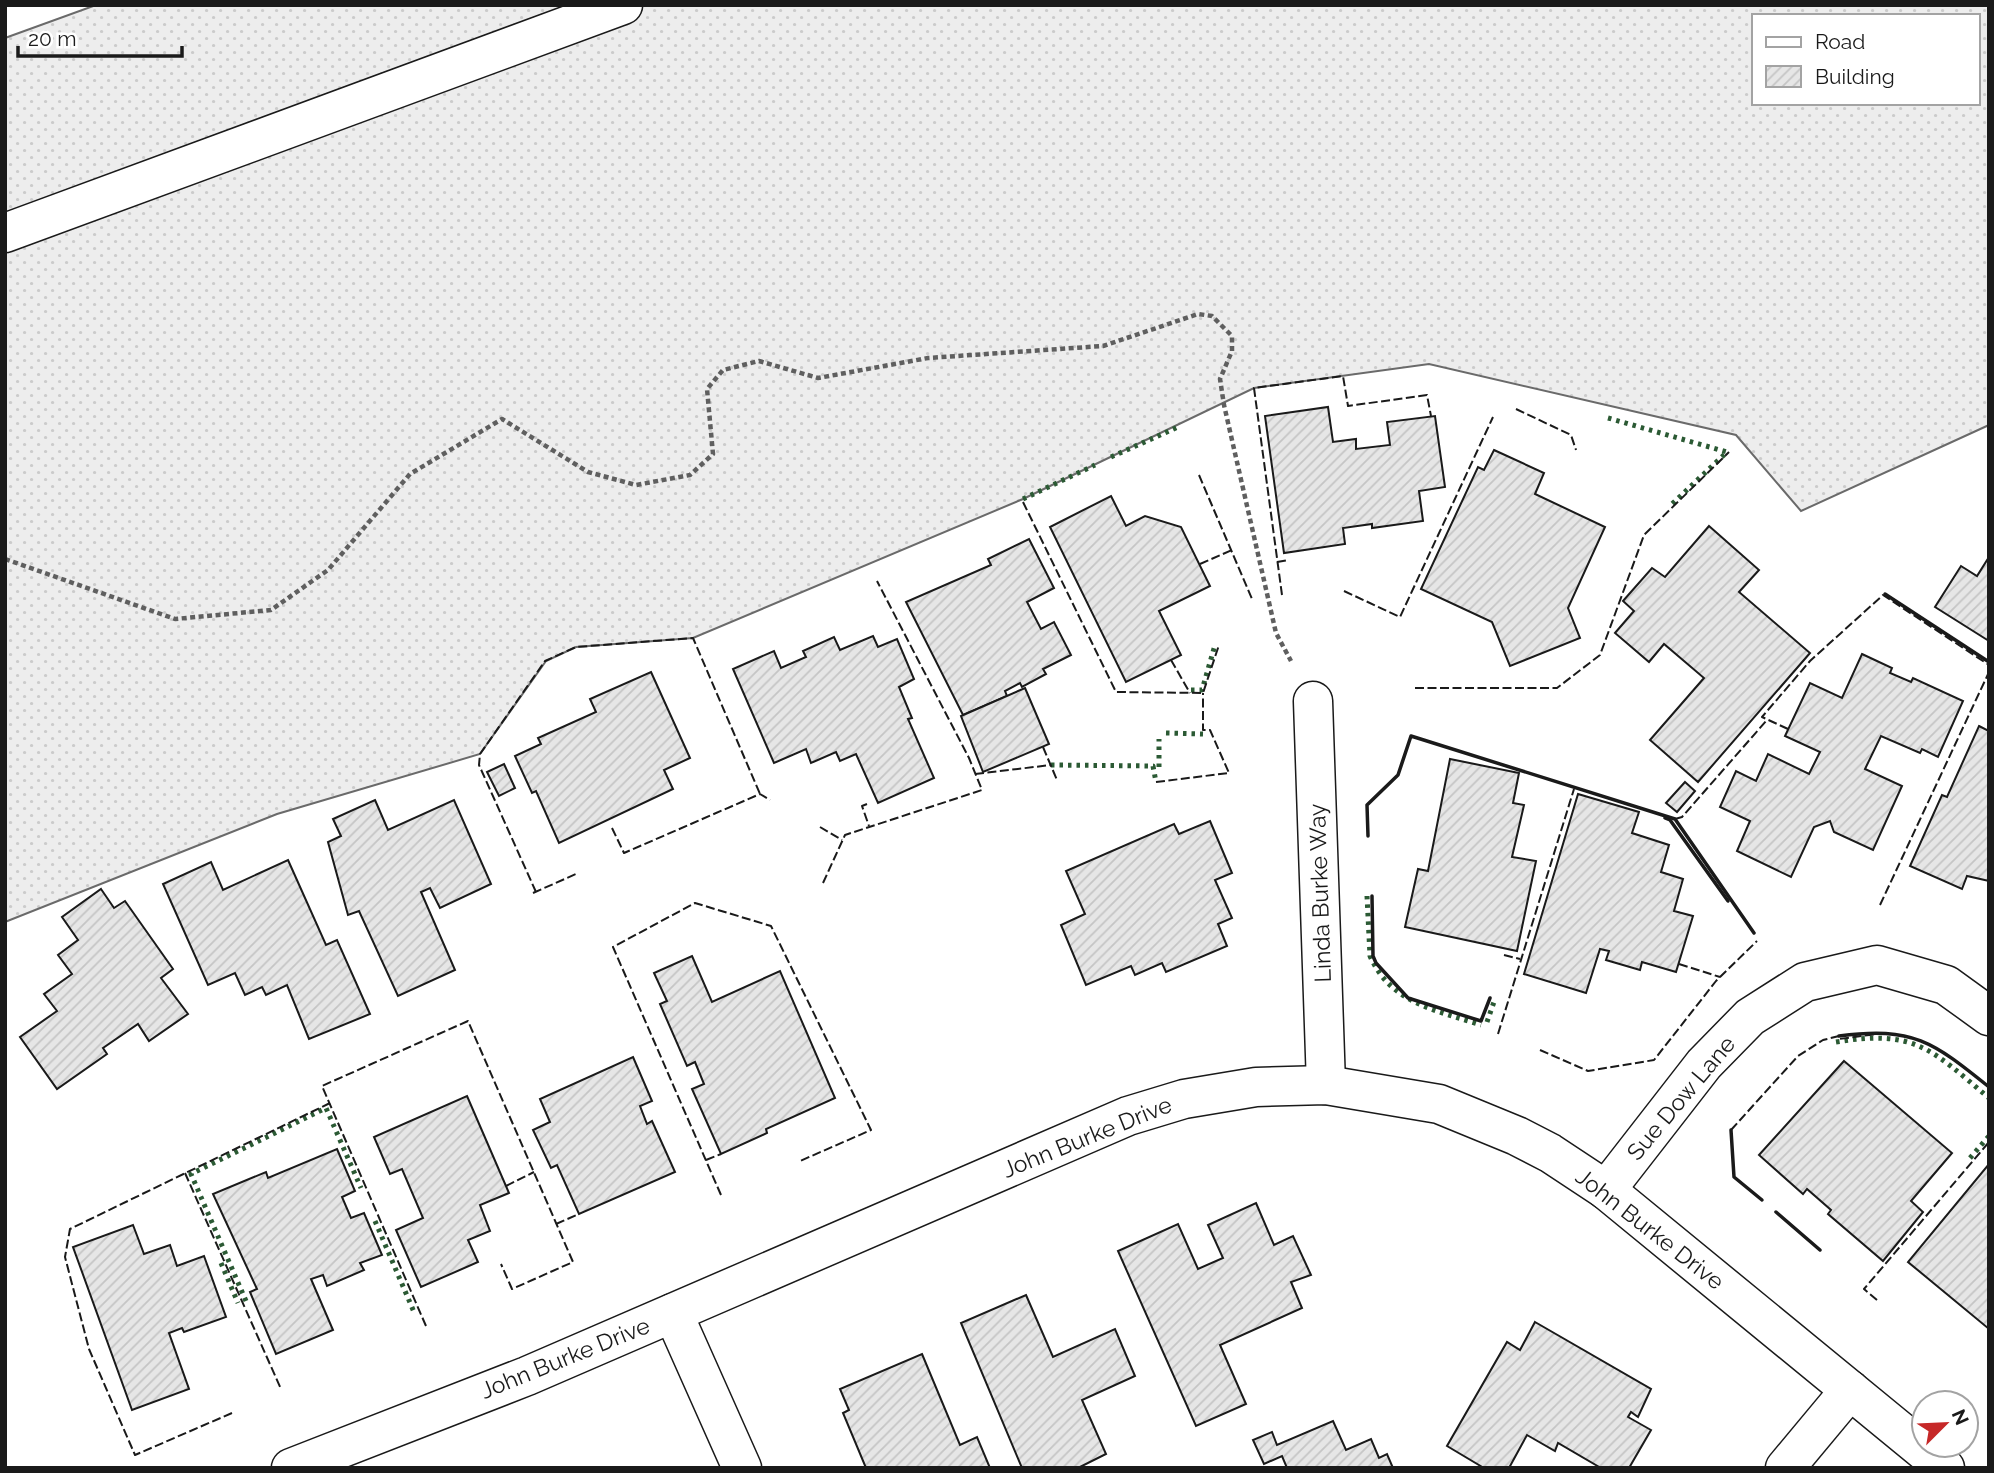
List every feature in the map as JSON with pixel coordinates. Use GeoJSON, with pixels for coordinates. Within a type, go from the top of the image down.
{"type":"FeatureCollection","features":[{"type":"Feature","properties":{"kind":"street"},"geometry":{"type":"LineString","coordinates":[[5,233],[623,5]]}},
{"type":"Feature","properties":{"kind":"street","name":"Linda Burke Way"},"geometry":{"type":"LineString","coordinates":[[1313,701],[1326,1085]]}},
{"type":"Feature","properties":{"kind":"street","name":"Sue Dow Lane"},"geometry":{"type":"LineString","coordinates":[[1606,1190],[1704,1064],[1750,1017],[1805,982],[1877,965],[1945,985],[1989,1016]]}},
{"type":"Feature","properties":{"kind":"street","name":"John Burke Drive"},"geometry":{"type":"LineString","coordinates":[[292,1468],[527,1376],[1128,1116],[1184,1099],[1256,1087],[1326,1085],[1439,1104],[1517,1136],[1550,1153],[1606,1190],[1945,1468]]}},
{"type":"Feature","properties":{"kind":"street"},"geometry":{"type":"LineString","coordinates":[[673,1314],[742,1468]]}},
{"type":"Feature","properties":{"kind":"street"},"geometry":{"type":"LineString","coordinates":[[1785,1468],[1850,1390]]}},
{"type":"Feature","properties":{"kind":"path"},"geometry":{"type":"LineString","coordinates":[[5,559],[175,619],[271,610],[328,570],[410,474],[502,419],[588,472],[636,485],[690,475],[713,454],[707,388],[723,370],[758,361],[818,378],[928,358],[1102,346],[1198,314],[1212,316],[1231,336],[1232,351],[1220,379],[1224,405],[1276,633],[1313,701]]}},
{"type":"Feature","properties":{"kind":"shaded area"},"geometry":{"type":"Polygon","coordinates":[[[96,5],[1989,5],[1989,425],[1801,511],[1736,435],[1429,364],[1254,388],[1023,499],[693,638],[576,647],[546,661],[480,754],[277,814],[5,922],[5,38],[96,5]]]}},
{"type":"Feature","properties":{"kind":"building"},"geometry":{"type":"Polygon","coordinates":[[[1328,407],[1333,442],[1356,439],[1356,449],[1390,445],[1387,422],[1435,416],[1445,487],[1419,491],[1423,521],[1372,528],[1372,524],[1343,528],[1345,544],[1284,553],[1265,416],[1328,407]]]}},
{"type":"Feature","properties":{"kind":"building"},"geometry":{"type":"Polygon","coordinates":[[[1494,450],[1544,473],[1535,494],[1605,527],[1568,608],[1580,638],[1510,666],[1492,622],[1421,589],[1478,467],[1484,470],[1494,450]]]}},
{"type":"Feature","properties":{"kind":"building"},"geometry":{"type":"Polygon","coordinates":[[[1111,496],[1126,526],[1145,516],[1181,527],[1210,586],[1159,611],[1181,655],[1126,682],[1050,527],[1111,496]]]}},
{"type":"Feature","properties":{"kind":"building"},"geometry":{"type":"Polygon","coordinates":[[[1709,526],[1759,570],[1739,592],[1810,653],[1698,782],[1650,740],[1704,678],[1664,644],[1649,662],[1615,633],[1634,611],[1623,601],[1652,568],[1665,577],[1709,526]]]}},
{"type":"Feature","properties":{"kind":"building"},"geometry":{"type":"Polygon","coordinates":[[[1029,539],[1054,588],[1027,602],[1041,629],[1054,622],[1071,655],[1043,669],[1046,674],[1022,687],[1020,683],[1005,691],[1007,696],[963,715],[906,602],[991,565],[988,559],[1029,539]]]}},
{"type":"Feature","properties":{"kind":"building"},"geometry":{"type":"Polygon","coordinates":[[[1989,557],[1989,641],[1935,607],[1961,566],[1977,576],[1989,557]]]}},
{"type":"Feature","properties":{"kind":"building"},"geometry":{"type":"Polygon","coordinates":[[[873,636],[878,647],[897,639],[914,679],[899,687],[912,718],[908,719],[934,778],[878,803],[856,754],[840,761],[836,752],[811,763],[806,749],[774,763],[733,669],[774,651],[781,668],[806,657],[803,651],[834,637],[840,650],[873,636]]]}},
{"type":"Feature","properties":{"kind":"building"},"geometry":{"type":"Polygon","coordinates":[[[1862,654],[1892,668],[1890,673],[1911,682],[1913,678],[1963,701],[1938,757],[1922,749],[1920,753],[1881,736],[1865,769],[1902,786],[1873,850],[1834,832],[1830,821],[1814,827],[1791,877],[1737,851],[1750,821],[1720,807],[1736,771],[1756,781],[1768,754],[1809,774],[1820,752],[1785,736],[1810,683],[1842,698],[1862,654]]]}},
{"type":"Feature","properties":{"kind":"building"},"geometry":{"type":"Polygon","coordinates":[[[651,672],[690,758],[664,770],[673,789],[559,843],[536,791],[532,793],[515,756],[541,744],[538,738],[596,712],[590,699],[651,672]]]}},
{"type":"Feature","properties":{"kind":"building"},"geometry":{"type":"Polygon","coordinates":[[[1025,688],[1049,744],[983,772],[961,716],[1025,688]]]}},
{"type":"Feature","properties":{"kind":"building"},"geometry":{"type":"Polygon","coordinates":[[[1979,726],[1989,731],[1989,881],[1967,876],[1962,889],[1910,866],[1942,795],[1947,797],[1979,726]]]}},
{"type":"Feature","properties":{"kind":"building"},"geometry":{"type":"Polygon","coordinates":[[[1450,759],[1519,773],[1513,803],[1524,805],[1512,857],[1536,861],[1517,951],[1405,927],[1418,869],[1428,871],[1450,759]]]}},
{"type":"Feature","properties":{"kind":"building"},"geometry":{"type":"Polygon","coordinates":[[[504,764],[515,788],[499,796],[487,772],[504,764]]]}},
{"type":"Feature","properties":{"kind":"building"},"geometry":{"type":"Polygon","coordinates":[[[1685,782],[1695,791],[1677,812],[1666,803],[1685,782]]]}},
{"type":"Feature","properties":{"kind":"building"},"geometry":{"type":"Polygon","coordinates":[[[1578,794],[1639,812],[1632,833],[1669,845],[1661,872],[1683,879],[1674,911],[1693,916],[1676,972],[1642,962],[1640,970],[1606,960],[1609,951],[1600,949],[1586,993],[1524,974],[1578,794]]]}},
{"type":"Feature","properties":{"kind":"building"},"geometry":{"type":"Polygon","coordinates":[[[375,800],[388,830],[454,800],[491,884],[440,908],[430,888],[421,892],[455,970],[398,996],[359,911],[348,915],[328,842],[341,836],[333,819],[375,800]]]}},
{"type":"Feature","properties":{"kind":"building"},"geometry":{"type":"Polygon","coordinates":[[[1210,821],[1232,873],[1215,880],[1232,918],[1218,924],[1227,946],[1166,972],[1162,963],[1135,975],[1131,966],[1086,985],[1061,925],[1085,914],[1066,871],[1174,824],[1179,834],[1210,821]]]}},
{"type":"Feature","properties":{"kind":"building"},"geometry":{"type":"Polygon","coordinates":[[[288,860],[326,945],[337,940],[370,1014],[309,1039],[287,985],[266,995],[262,987],[245,995],[235,973],[208,985],[163,884],[211,862],[223,890],[288,860]]]}},
{"type":"Feature","properties":{"kind":"building"},"geometry":{"type":"Polygon","coordinates":[[[101,889],[114,908],[125,901],[173,969],[161,978],[188,1014],[149,1041],[138,1024],[103,1048],[107,1054],[57,1089],[20,1037],[57,1011],[44,994],[72,974],[58,955],[78,940],[62,917],[101,889]]]}},
{"type":"Feature","properties":{"kind":"building"},"geometry":{"type":"Polygon","coordinates":[[[692,956],[712,1002],[780,971],[835,1098],[766,1129],[767,1133],[721,1154],[692,1089],[704,1084],[695,1062],[687,1066],[660,1004],[667,1001],[654,973],[692,956]]]}},
{"type":"Feature","properties":{"kind":"building"},"geometry":{"type":"Polygon","coordinates":[[[633,1057],[652,1101],[640,1106],[647,1124],[652,1121],[675,1172],[579,1214],[557,1165],[551,1168],[533,1130],[550,1122],[540,1099],[633,1057]]]}},
{"type":"Feature","properties":{"kind":"building"},"geometry":{"type":"Polygon","coordinates":[[[1844,1061],[1952,1153],[1911,1201],[1923,1212],[1883,1261],[1828,1214],[1831,1210],[1807,1189],[1803,1194],[1759,1155],[1844,1061]]]}},
{"type":"Feature","properties":{"kind":"building"},"geometry":{"type":"Polygon","coordinates":[[[467,1096],[509,1193],[480,1205],[490,1231],[468,1240],[478,1262],[421,1287],[396,1230],[423,1218],[402,1169],[390,1174],[374,1137],[467,1096]]]}},
{"type":"Feature","properties":{"kind":"building"},"geometry":{"type":"Polygon","coordinates":[[[337,1149],[355,1191],[342,1197],[351,1218],[364,1213],[382,1255],[360,1263],[364,1270],[327,1286],[323,1275],[311,1279],[333,1330],[276,1354],[250,1292],[257,1289],[213,1194],[266,1172],[268,1178],[337,1149]]]}},
{"type":"Feature","properties":{"kind":"building"},"geometry":{"type":"Polygon","coordinates":[[[1989,1164],[1989,1329],[1908,1262],[1989,1164]]]}},
{"type":"Feature","properties":{"kind":"building"},"geometry":{"type":"Polygon","coordinates":[[[1256,1203],[1274,1245],[1293,1236],[1311,1275],[1291,1282],[1302,1308],[1220,1345],[1246,1404],[1196,1426],[1118,1251],[1178,1224],[1198,1269],[1223,1258],[1208,1225],[1256,1203]]]}},
{"type":"Feature","properties":{"kind":"building"},"geometry":{"type":"Polygon","coordinates":[[[133,1225],[144,1254],[170,1245],[177,1266],[204,1256],[226,1317],[184,1332],[182,1328],[169,1333],[189,1389],[132,1410],[73,1247],[133,1225]]]}},
{"type":"Feature","properties":{"kind":"building"},"geometry":{"type":"Polygon","coordinates":[[[1026,1295],[1053,1357],[1115,1329],[1135,1376],[1082,1400],[1106,1454],[1078,1468],[1022,1468],[961,1323],[1026,1295]]]}},
{"type":"Feature","properties":{"kind":"building"},"geometry":{"type":"Polygon","coordinates":[[[1535,1322],[1651,1389],[1638,1417],[1631,1412],[1628,1417],[1651,1430],[1629,1468],[1601,1468],[1558,1443],[1555,1451],[1527,1435],[1509,1468],[1484,1468],[1447,1446],[1507,1342],[1520,1350],[1535,1322]]]}},
{"type":"Feature","properties":{"kind":"building"},"geometry":{"type":"Polygon","coordinates":[[[922,1354],[960,1445],[977,1437],[990,1468],[866,1468],[843,1413],[849,1410],[840,1389],[922,1354]]]}},
{"type":"Feature","properties":{"kind":"building"},"geometry":{"type":"Polygon","coordinates":[[[1333,1421],[1346,1450],[1371,1439],[1379,1458],[1387,1454],[1393,1468],[1287,1468],[1282,1456],[1264,1464],[1253,1440],[1272,1432],[1277,1445],[1333,1421]]]}},
{"type":"Feature","properties":{"kind":"hedge"},"geometry":{"type":"LineString","coordinates":[[1608,418],[1727,452],[1672,504]]}},
{"type":"Feature","properties":{"kind":"hedge"},"geometry":{"type":"LineString","coordinates":[[1111,457],[1178,427]]}},
{"type":"Feature","properties":{"kind":"hedge"},"geometry":{"type":"LineString","coordinates":[[1023,499],[1095,465]]}},
{"type":"Feature","properties":{"kind":"hedge"},"geometry":{"type":"LineString","coordinates":[[1191,690],[1202,690],[1215,645]]}},
{"type":"Feature","properties":{"kind":"hedge"},"geometry":{"type":"LineString","coordinates":[[1166,733],[1203,734]]}},
{"type":"Feature","properties":{"kind":"hedge"},"geometry":{"type":"LineString","coordinates":[[1159,739],[1159,767]]}},
{"type":"Feature","properties":{"kind":"hedge"},"geometry":{"type":"LineString","coordinates":[[1051,765],[1153,766],[1156,782]]}},
{"type":"Feature","properties":{"kind":"hedge"},"geometry":{"type":"LineString","coordinates":[[1367,896],[1370,956],[1390,985],[1416,1003],[1481,1025]]}},
{"type":"Feature","properties":{"kind":"hedge"},"geometry":{"type":"LineString","coordinates":[[1487,1022],[1495,999]]}},
{"type":"Feature","properties":{"kind":"hedge"},"geometry":{"type":"LineString","coordinates":[[1836,1042],[1885,1038],[1904,1041],[1936,1055],[1989,1098]]}},
{"type":"Feature","properties":{"kind":"hedge"},"geometry":{"type":"LineString","coordinates":[[246,1301],[191,1174],[326,1108],[361,1188]]}},
{"type":"Feature","properties":{"kind":"hedge"},"geometry":{"type":"LineString","coordinates":[[1970,1158],[1989,1136]]}},
{"type":"Feature","properties":{"kind":"hedge"},"geometry":{"type":"LineString","coordinates":[[375,1221],[414,1312]]}},
{"type":"Feature","properties":{"kind":"hedge"},"geometry":{"type":"LineString","coordinates":[[221,1263],[238,1303]]}},
{"type":"Feature","properties":{"kind":"fence"},"geometry":{"type":"LineString","coordinates":[[1282,595],[1254,388],[1343,376],[1348,406],[1427,395],[1431,416]]}},
{"type":"Feature","properties":{"kind":"fence"},"geometry":{"type":"LineString","coordinates":[[1516,409],[1571,435],[1576,450]]}},
{"type":"Feature","properties":{"kind":"fence"},"geometry":{"type":"LineString","coordinates":[[1344,591],[1400,617],[1493,417]]}},
{"type":"Feature","properties":{"kind":"fence"},"geometry":{"type":"LineString","coordinates":[[1415,688],[1557,688],[1600,655],[1644,535],[1729,452]]}},
{"type":"Feature","properties":{"kind":"fence"},"geometry":{"type":"LineString","coordinates":[[1199,475],[1252,599]]}},
{"type":"Feature","properties":{"kind":"fence"},"geometry":{"type":"LineString","coordinates":[[1023,502],[1116,692],[1203,693],[1219,645]]}},
{"type":"Feature","properties":{"kind":"fence"},"geometry":{"type":"LineString","coordinates":[[1200,564],[1232,550]]}},
{"type":"Feature","properties":{"kind":"fence"},"geometry":{"type":"LineString","coordinates":[[1277,562],[1289,560]]}},
{"type":"Feature","properties":{"kind":"fence"},"geometry":{"type":"LineString","coordinates":[[823,883],[845,835],[982,790],[969,758],[877,581]]}},
{"type":"Feature","properties":{"kind":"fence"},"geometry":{"type":"LineString","coordinates":[[1788,729],[1762,717],[1810,661],[1883,595],[1989,665]]}},
{"type":"Feature","properties":{"kind":"fence"},"geometry":{"type":"LineString","coordinates":[[536,892],[479,765],[480,754],[545,661],[576,647],[693,638],[760,794]]}},
{"type":"Feature","properties":{"kind":"fence"},"geometry":{"type":"LineString","coordinates":[[1171,660],[1190,693]]}},
{"type":"Feature","properties":{"kind":"fence"},"geometry":{"type":"LineString","coordinates":[[1880,905],[1989,672]]}},
{"type":"Feature","properties":{"kind":"fence"},"geometry":{"type":"LineString","coordinates":[[1156,782],[1229,773],[1210,730],[1203,730],[1203,693]]}},
{"type":"Feature","properties":{"kind":"fence"},"geometry":{"type":"LineString","coordinates":[[1675,819],[1682,817],[1767,720]]}},
{"type":"Feature","properties":{"kind":"fence"},"geometry":{"type":"LineString","coordinates":[[1043,747],[1057,780]]}},
{"type":"Feature","properties":{"kind":"fence"},"geometry":{"type":"LineString","coordinates":[[975,774],[1051,765]]}},
{"type":"Feature","properties":{"kind":"fence"},"geometry":{"type":"LineString","coordinates":[[1498,1034],[1574,789]]}},
{"type":"Feature","properties":{"kind":"fence"},"geometry":{"type":"LineString","coordinates":[[612,828],[624,853],[760,794],[770,800]]}},
{"type":"Feature","properties":{"kind":"fence"},"geometry":{"type":"LineString","coordinates":[[867,804],[862,806],[869,826]]}},
{"type":"Feature","properties":{"kind":"fence"},"geometry":{"type":"LineString","coordinates":[[820,827],[842,840]]}},
{"type":"Feature","properties":{"kind":"fence"},"geometry":{"type":"LineString","coordinates":[[533,893],[576,874]]}},
{"type":"Feature","properties":{"kind":"fence"},"geometry":{"type":"LineString","coordinates":[[721,1195],[613,947],[695,903],[771,926],[871,1130],[800,1161]]}},
{"type":"Feature","properties":{"kind":"fence"},"geometry":{"type":"LineString","coordinates":[[1540,1050],[1588,1071],[1654,1060],[1716,981],[1757,941]]}},
{"type":"Feature","properties":{"kind":"fence"},"geometry":{"type":"LineString","coordinates":[[1504,955],[1520,959]]}},
{"type":"Feature","properties":{"kind":"fence"},"geometry":{"type":"LineString","coordinates":[[1679,964],[1720,977]]}},
{"type":"Feature","properties":{"kind":"fence"},"geometry":{"type":"LineString","coordinates":[[426,1326],[322,1086],[468,1021],[573,1262],[512,1289],[501,1264]]}},
{"type":"Feature","properties":{"kind":"fence"},"geometry":{"type":"LineString","coordinates":[[1731,1130],[1798,1056],[1823,1040],[1839,1036],[1839,1039],[1877,1034]]}},
{"type":"Feature","properties":{"kind":"fence"},"geometry":{"type":"LineString","coordinates":[[232,1413],[135,1455],[89,1349],[65,1257],[70,1229],[330,1103]]}},
{"type":"Feature","properties":{"kind":"fence"},"geometry":{"type":"LineString","coordinates":[[1877,1300],[1864,1289],[1989,1142]]}},
{"type":"Feature","properties":{"kind":"fence"},"geometry":{"type":"LineString","coordinates":[[706,1160],[721,1154]]}},
{"type":"Feature","properties":{"kind":"fence"},"geometry":{"type":"LineString","coordinates":[[506,1186],[534,1172]]}},
{"type":"Feature","properties":{"kind":"fence"},"geometry":{"type":"LineString","coordinates":[[185,1173],[281,1389]]}},
{"type":"Feature","properties":{"kind":"fence"},"geometry":{"type":"LineString","coordinates":[[556,1224],[579,1214]]}},
{"type":"Feature","properties":{"kind":"wall"},"geometry":{"type":"LineString","coordinates":[[1885,594],[1989,662]]}},
{"type":"Feature","properties":{"kind":"wall"},"geometry":{"type":"LineString","coordinates":[[1368,836],[1367,805],[1398,775],[1411,736],[1675,819],[1754,933]]}},
{"type":"Feature","properties":{"kind":"wall"},"geometry":{"type":"LineString","coordinates":[[1665,818],[1670,820],[1728,901]]}},
{"type":"Feature","properties":{"kind":"wall"},"geometry":{"type":"LineString","coordinates":[[1372,896],[1373,956],[1376,963],[1408,998],[1481,1021],[1490,998]]}},
{"type":"Feature","properties":{"kind":"wall"},"geometry":{"type":"LineString","coordinates":[[1839,1036],[1886,1033],[1921,1041],[1936,1048],[1989,1087]]}},
{"type":"Feature","properties":{"kind":"wall"},"geometry":{"type":"LineString","coordinates":[[1731,1130],[1734,1177],[1762,1200]]}},
{"type":"Feature","properties":{"kind":"wall"},"geometry":{"type":"LineString","coordinates":[[1776,1212],[1820,1250]]}}]}
